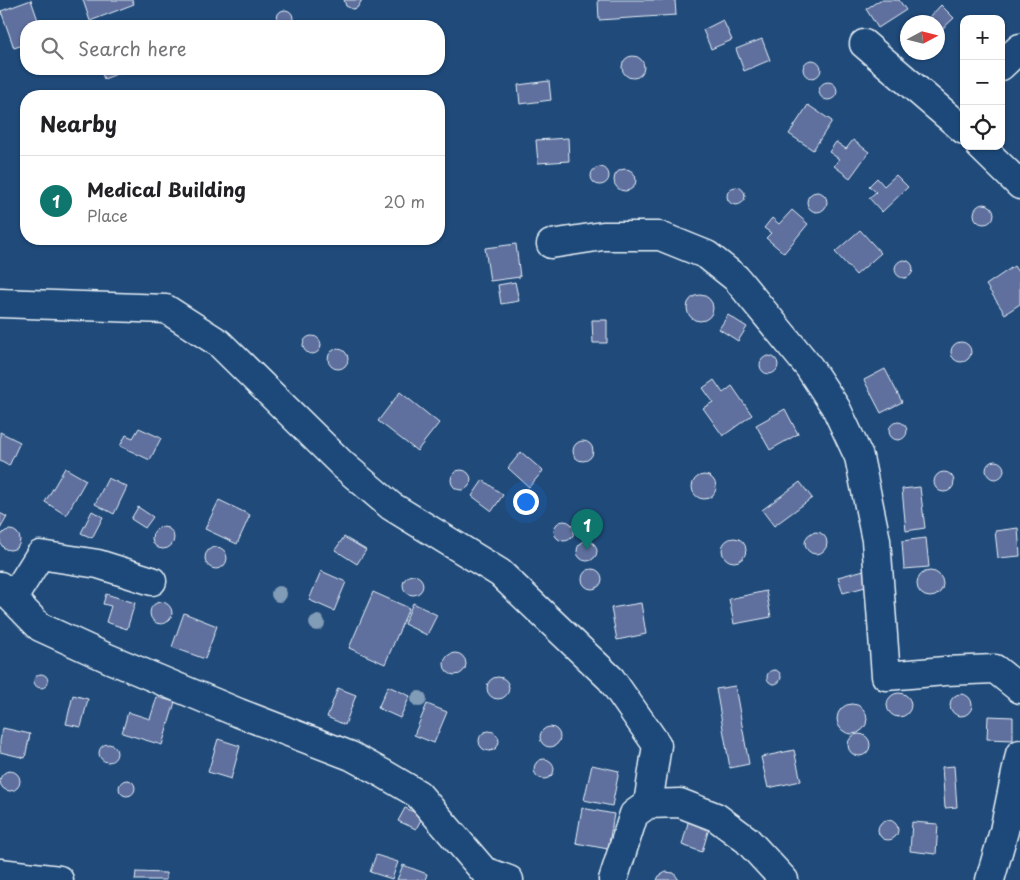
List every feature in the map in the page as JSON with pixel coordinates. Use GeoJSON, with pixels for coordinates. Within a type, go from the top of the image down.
{"type":"FeatureCollection","features":[{"type":"Feature","properties":{"kind":"street"},"geometry":{"type":"LineString","coordinates":[[864,44],[959,117]]}},
{"type":"Feature","properties":{"kind":"street"},"geometry":{"type":"LineString","coordinates":[[1005,62],[1020,48]]}},
{"type":"Feature","properties":{"kind":"street"},"geometry":{"type":"LineString","coordinates":[[984,150],[1020,185]]}},
{"type":"Feature","properties":{"kind":"street"},"geometry":{"type":"LineString","coordinates":[[551,244],[603,236],[660,236],[707,255],[736,278],[809,367],[836,408],[859,458],[876,540],[886,676],[995,669],[1020,689]]}},
{"type":"Feature","properties":{"kind":"street"},"geometry":{"type":"LineString","coordinates":[[0,303],[166,309],[219,343],[343,465],[391,506],[500,572],[611,679],[657,745],[648,804]]}},
{"type":"Feature","properties":{"kind":"street"},"geometry":{"type":"LineString","coordinates":[[152,581],[98,564],[40,555],[6,592],[40,627],[110,660],[351,756],[384,774],[418,794],[484,871],[509,880]]}},
{"type":"Feature","properties":{"kind":"street"},"geometry":{"type":"LineString","coordinates":[[990,880],[1004,831],[1020,754]]}},
{"type":"Feature","properties":{"kind":"street"},"geometry":{"type":"LineString","coordinates":[[614,880],[634,814],[648,804],[680,803],[716,817],[747,840],[784,880]]}},
{"type":"Feature","properties":{"kind":"street"},"geometry":{"type":"LineString","coordinates":[[0,874],[59,880]]}},
{"type":"Feature","properties":{"kind":"building"},"geometry":{"type":"Polygon","coordinates":[[[31,0],[38,20],[20,20],[20,46],[14,48],[1,11],[31,0]]]}},
{"type":"Feature","properties":{"kind":"building"},"geometry":{"type":"Polygon","coordinates":[[[83,0],[132,0],[134,4],[93,20],[90,20],[83,0]]]}},
{"type":"Feature","properties":{"kind":"building"},"geometry":{"type":"Polygon","coordinates":[[[344,0],[362,0],[357,8],[352,9],[346,6],[344,0]]]}},
{"type":"Feature","properties":{"kind":"building"},"geometry":{"type":"Polygon","coordinates":[[[598,0],[675,0],[676,15],[599,20],[598,0]]]}},
{"type":"Feature","properties":{"kind":"building"},"geometry":{"type":"Polygon","coordinates":[[[880,0],[899,0],[906,10],[878,28],[866,9],[880,0]]]}},
{"type":"Feature","properties":{"kind":"building"},"geometry":{"type":"Polygon","coordinates":[[[941,5],[954,18],[945,26],[945,15],[932,15],[941,5]]]}},
{"type":"Feature","properties":{"kind":"building"},"geometry":{"type":"Polygon","coordinates":[[[285,10],[292,15],[292,20],[278,20],[277,18],[285,10]]]}},
{"type":"Feature","properties":{"kind":"building"},"geometry":{"type":"Polygon","coordinates":[[[723,20],[732,40],[711,49],[703,30],[723,20]]]}},
{"type":"Feature","properties":{"kind":"building"},"geometry":{"type":"Polygon","coordinates":[[[762,39],[770,60],[744,71],[736,49],[762,39]]]}},
{"type":"Feature","properties":{"kind":"building"},"geometry":{"type":"Polygon","coordinates":[[[633,56],[641,59],[644,67],[641,75],[633,78],[625,75],[622,67],[625,59],[633,56]]]}},
{"type":"Feature","properties":{"kind":"building"},"geometry":{"type":"Polygon","coordinates":[[[812,60],[818,63],[821,69],[818,75],[812,78],[806,75],[803,69],[806,63],[812,60]]]}},
{"type":"Feature","properties":{"kind":"building"},"geometry":{"type":"Polygon","coordinates":[[[102,75],[114,75],[104,79],[102,75]]]}},
{"type":"Feature","properties":{"kind":"building"},"geometry":{"type":"Polygon","coordinates":[[[549,81],[551,100],[520,104],[518,85],[549,81]]]}},
{"type":"Feature","properties":{"kind":"building"},"geometry":{"type":"Polygon","coordinates":[[[824,82],[832,82],[837,87],[835,98],[824,100],[819,95],[819,87],[824,82]]]}},
{"type":"Feature","properties":{"kind":"building"},"geometry":{"type":"Polygon","coordinates":[[[808,105],[832,121],[813,150],[789,134],[808,105]]]}},
{"type":"Feature","properties":{"kind":"building"},"geometry":{"type":"Polygon","coordinates":[[[568,138],[569,161],[538,163],[536,140],[568,138]]]}},
{"type":"Feature","properties":{"kind":"building"},"geometry":{"type":"Polygon","coordinates":[[[853,140],[869,152],[850,178],[834,166],[839,159],[829,152],[836,142],[846,149],[853,140]]]}},
{"type":"Feature","properties":{"kind":"building"},"geometry":{"type":"Polygon","coordinates":[[[596,167],[604,167],[609,172],[607,183],[596,185],[591,180],[591,172],[596,167]]]}},
{"type":"Feature","properties":{"kind":"building"},"geometry":{"type":"Polygon","coordinates":[[[625,169],[633,172],[636,180],[633,188],[625,191],[617,188],[614,180],[617,172],[625,169]]]}},
{"type":"Feature","properties":{"kind":"building"},"geometry":{"type":"Polygon","coordinates":[[[896,175],[908,187],[882,212],[869,198],[876,192],[869,186],[877,178],[884,186],[896,175]]]}},
{"type":"Feature","properties":{"kind":"building"},"geometry":{"type":"Polygon","coordinates":[[[732,187],[740,187],[745,192],[743,203],[732,205],[727,200],[727,192],[732,187]]]}},
{"type":"Feature","properties":{"kind":"building"},"geometry":{"type":"Polygon","coordinates":[[[817,192],[824,195],[827,202],[824,209],[817,212],[810,209],[807,202],[810,195],[817,192]]]}},
{"type":"Feature","properties":{"kind":"building"},"geometry":{"type":"Polygon","coordinates":[[[984,204],[991,207],[994,214],[991,221],[984,224],[977,221],[974,214],[977,207],[984,204]]]}},
{"type":"Feature","properties":{"kind":"building"},"geometry":{"type":"Polygon","coordinates":[[[792,210],[808,224],[784,253],[766,238],[771,233],[764,228],[772,218],[779,224],[792,210]]]}},
{"type":"Feature","properties":{"kind":"building"},"geometry":{"type":"Polygon","coordinates":[[[860,230],[881,253],[856,275],[835,252],[860,230]]]}},
{"type":"Feature","properties":{"kind":"building"},"geometry":{"type":"Polygon","coordinates":[[[516,244],[520,277],[490,281],[485,248],[516,244]]]}},
{"type":"Feature","properties":{"kind":"building"},"geometry":{"type":"Polygon","coordinates":[[[904,260],[910,263],[913,269],[910,275],[904,278],[898,275],[895,269],[898,263],[904,260]]]}},
{"type":"Feature","properties":{"kind":"building"},"geometry":{"type":"Polygon","coordinates":[[[1014,266],[1020,275],[1020,304],[1005,314],[986,285],[1014,266]]]}},
{"type":"Feature","properties":{"kind":"building"},"geometry":{"type":"Polygon","coordinates":[[[515,282],[519,301],[501,304],[498,285],[515,282]]]}},
{"type":"Feature","properties":{"kind":"building"},"geometry":{"type":"Polygon","coordinates":[[[700,295],[709,299],[713,308],[709,317],[700,321],[691,317],[687,308],[691,299],[700,295]]]}},
{"type":"Feature","properties":{"kind":"building"},"geometry":{"type":"Polygon","coordinates":[[[728,315],[747,327],[738,341],[719,329],[728,315]]]}},
{"type":"Feature","properties":{"kind":"building"},"geometry":{"type":"Polygon","coordinates":[[[592,320],[607,320],[607,343],[593,343],[592,320]]]}},
{"type":"Feature","properties":{"kind":"building"},"geometry":{"type":"Polygon","coordinates":[[[308,336],[316,336],[321,341],[319,352],[308,354],[303,349],[303,341],[308,336]]]}},
{"type":"Feature","properties":{"kind":"building"},"geometry":{"type":"Polygon","coordinates":[[[961,342],[968,345],[971,352],[968,359],[961,362],[954,359],[951,352],[954,345],[961,342]]]}},
{"type":"Feature","properties":{"kind":"building"},"geometry":{"type":"Polygon","coordinates":[[[338,349],[345,352],[348,359],[345,366],[338,369],[331,366],[328,359],[331,352],[338,349]]]}},
{"type":"Feature","properties":{"kind":"building"},"geometry":{"type":"Polygon","coordinates":[[[765,356],[773,356],[778,361],[776,372],[765,374],[760,369],[760,361],[765,356]]]}},
{"type":"Feature","properties":{"kind":"building"},"geometry":{"type":"Polygon","coordinates":[[[885,369],[902,402],[881,413],[864,380],[885,369]]]}},
{"type":"Feature","properties":{"kind":"building"},"geometry":{"type":"Polygon","coordinates":[[[714,380],[723,393],[732,386],[752,415],[723,436],[703,408],[713,402],[703,388],[714,380]]]}},
{"type":"Feature","properties":{"kind":"building"},"geometry":{"type":"Polygon","coordinates":[[[400,392],[439,423],[417,451],[378,421],[400,392]]]}},
{"type":"Feature","properties":{"kind":"building"},"geometry":{"type":"Polygon","coordinates":[[[785,409],[798,434],[770,450],[756,425],[785,409]]]}},
{"type":"Feature","properties":{"kind":"building"},"geometry":{"type":"Polygon","coordinates":[[[898,422],[906,427],[907,431],[902,439],[898,440],[890,435],[889,431],[894,423],[898,422]]]}},
{"type":"Feature","properties":{"kind":"building"},"geometry":{"type":"Polygon","coordinates":[[[139,428],[161,438],[150,460],[120,446],[126,435],[133,438],[139,428]]]}},
{"type":"Feature","properties":{"kind":"building"},"geometry":{"type":"Polygon","coordinates":[[[0,432],[20,442],[9,466],[0,461],[0,432]]]}},
{"type":"Feature","properties":{"kind":"building"},"geometry":{"type":"Polygon","coordinates":[[[583,441],[590,444],[593,451],[590,458],[583,461],[576,458],[573,451],[576,444],[583,441]]]}},
{"type":"Feature","properties":{"kind":"building"},"geometry":{"type":"Polygon","coordinates":[[[521,452],[543,471],[529,487],[508,468],[521,452]]]}},
{"type":"Feature","properties":{"kind":"building"},"geometry":{"type":"Polygon","coordinates":[[[995,461],[1001,464],[1004,470],[1001,476],[995,479],[989,476],[986,470],[989,464],[995,461]]]}},
{"type":"Feature","properties":{"kind":"building"},"geometry":{"type":"Polygon","coordinates":[[[65,468],[86,480],[66,515],[45,502],[65,468]]]}},
{"type":"Feature","properties":{"kind":"building"},"geometry":{"type":"Polygon","coordinates":[[[461,470],[468,473],[471,480],[468,487],[461,490],[454,487],[451,480],[454,473],[461,470]]]}},
{"type":"Feature","properties":{"kind":"building"},"geometry":{"type":"Polygon","coordinates":[[[940,472],[948,472],[954,478],[954,486],[948,492],[940,492],[934,486],[934,478],[940,472]]]}},
{"type":"Feature","properties":{"kind":"building"},"geometry":{"type":"Polygon","coordinates":[[[704,475],[712,479],[716,487],[712,495],[704,499],[696,495],[692,487],[696,479],[704,475]]]}},
{"type":"Feature","properties":{"kind":"building"},"geometry":{"type":"Polygon","coordinates":[[[108,478],[127,487],[114,514],[95,504],[108,478]]]}},
{"type":"Feature","properties":{"kind":"building"},"geometry":{"type":"Polygon","coordinates":[[[483,480],[503,495],[492,511],[472,496],[483,480]]]}},
{"type":"Feature","properties":{"kind":"building"},"geometry":{"type":"Polygon","coordinates":[[[800,482],[812,498],[774,526],[762,510],[800,482]]]}},
{"type":"Feature","properties":{"kind":"building"},"geometry":{"type":"Polygon","coordinates":[[[920,487],[925,528],[906,531],[902,489],[920,487]]]}},
{"type":"Feature","properties":{"kind":"building"},"geometry":{"type":"Polygon","coordinates":[[[219,500],[250,515],[237,544],[205,529],[219,500]]]}},
{"type":"Feature","properties":{"kind":"building"},"geometry":{"type":"Polygon","coordinates":[[[138,507],[153,517],[145,528],[131,519],[138,507]]]}},
{"type":"Feature","properties":{"kind":"building"},"geometry":{"type":"Polygon","coordinates":[[[92,511],[103,517],[92,538],[81,533],[92,511]]]}},
{"type":"Feature","properties":{"kind":"building"},"geometry":{"type":"Polygon","coordinates":[[[0,513],[7,517],[0,529],[0,513]]]}},
{"type":"Feature","properties":{"kind":"building"},"geometry":{"type":"Polygon","coordinates":[[[564,521],[571,524],[574,531],[571,538],[564,541],[557,538],[554,531],[557,524],[564,521]]]}},
{"type":"Feature","properties":{"kind":"building"},"geometry":{"type":"Polygon","coordinates":[[[163,527],[171,530],[174,538],[171,546],[163,549],[155,546],[152,538],[155,530],[163,527]]]}},
{"type":"Feature","properties":{"kind":"building"},"geometry":{"type":"Polygon","coordinates":[[[1018,528],[1020,556],[998,558],[995,531],[1018,528]]]}},
{"type":"Feature","properties":{"kind":"building"},"geometry":{"type":"Polygon","coordinates":[[[6,530],[14,530],[20,536],[20,544],[14,550],[6,550],[0,544],[0,536],[6,530]]]}},
{"type":"Feature","properties":{"kind":"building"},"geometry":{"type":"Polygon","coordinates":[[[816,532],[824,535],[827,543],[824,551],[816,554],[808,551],[805,543],[808,535],[816,532]]]}},
{"type":"Feature","properties":{"kind":"building"},"geometry":{"type":"Polygon","coordinates":[[[344,537],[366,550],[357,564],[335,550],[344,537]]]}},
{"type":"Feature","properties":{"kind":"building"},"geometry":{"type":"Polygon","coordinates":[[[734,538],[742,542],[746,550],[742,558],[734,562],[726,558],[722,550],[726,542],[734,538]]]}},
{"type":"Feature","properties":{"kind":"building"},"geometry":{"type":"Polygon","coordinates":[[[926,538],[929,567],[904,569],[902,541],[926,538]]]}},
{"type":"Feature","properties":{"kind":"building"},"geometry":{"type":"Polygon","coordinates":[[[587,541],[594,544],[597,551],[594,558],[587,561],[580,558],[577,551],[580,544],[587,541]]]}},
{"type":"Feature","properties":{"kind":"building"},"geometry":{"type":"Polygon","coordinates":[[[212,547],[220,547],[227,554],[227,562],[220,569],[212,569],[205,562],[205,554],[212,547]]]}},
{"type":"Feature","properties":{"kind":"building"},"geometry":{"type":"Polygon","coordinates":[[[592,569],[599,572],[602,579],[599,586],[592,589],[585,586],[582,579],[585,572],[592,569]]]}},
{"type":"Feature","properties":{"kind":"building"},"geometry":{"type":"Polygon","coordinates":[[[864,570],[869,586],[843,593],[838,577],[864,570]]]}},
{"type":"Feature","properties":{"kind":"building"},"geometry":{"type":"Polygon","coordinates":[[[321,571],[346,582],[334,611],[309,600],[321,571]]]}},
{"type":"Feature","properties":{"kind":"building"},"geometry":{"type":"Polygon","coordinates":[[[930,571],[939,575],[943,584],[939,593],[930,597],[921,593],[917,584],[921,575],[930,571]]]}},
{"type":"Feature","properties":{"kind":"building"},"geometry":{"type":"Polygon","coordinates":[[[413,575],[420,578],[423,585],[420,592],[413,595],[406,592],[403,585],[406,578],[413,575]]]}},
{"type":"Feature","properties":{"kind":"building"},"geometry":{"type":"Polygon","coordinates":[[[766,591],[771,617],[734,624],[729,599],[766,591]]]}},
{"type":"Feature","properties":{"kind":"building"},"geometry":{"type":"Polygon","coordinates":[[[373,592],[409,608],[385,664],[349,648],[373,592]]]}},
{"type":"Feature","properties":{"kind":"building"},"geometry":{"type":"Polygon","coordinates":[[[106,594],[135,603],[127,629],[106,622],[111,606],[103,604],[106,594]]]}},
{"type":"Feature","properties":{"kind":"building"},"geometry":{"type":"Polygon","coordinates":[[[161,602],[169,605],[172,613],[169,621],[161,624],[153,621],[150,613],[153,605],[161,602]]]}},
{"type":"Feature","properties":{"kind":"building"},"geometry":{"type":"Polygon","coordinates":[[[413,603],[437,615],[427,635],[404,624],[413,603]]]}},
{"type":"Feature","properties":{"kind":"building"},"geometry":{"type":"Polygon","coordinates":[[[641,603],[646,634],[617,640],[611,608],[641,603]]]}},
{"type":"Feature","properties":{"kind":"building"},"geometry":{"type":"Polygon","coordinates":[[[184,613],[217,626],[205,659],[172,647],[184,613]]]}},
{"type":"Feature","properties":{"kind":"building"},"geometry":{"type":"Polygon","coordinates":[[[455,653],[463,656],[466,664],[463,672],[455,675],[447,672],[444,664],[447,656],[455,653]]]}},
{"type":"Feature","properties":{"kind":"building"},"geometry":{"type":"Polygon","coordinates":[[[774,670],[779,672],[781,677],[779,682],[774,684],[769,682],[767,677],[769,672],[774,670]]]}},
{"type":"Feature","properties":{"kind":"building"},"geometry":{"type":"Polygon","coordinates":[[[38,674],[44,674],[48,681],[44,688],[38,688],[34,684],[34,678],[38,674]]]}},
{"type":"Feature","properties":{"kind":"building"},"geometry":{"type":"Polygon","coordinates":[[[498,677],[506,680],[509,688],[506,696],[498,699],[490,696],[487,688],[490,680],[498,677]]]}},
{"type":"Feature","properties":{"kind":"building"},"geometry":{"type":"Polygon","coordinates":[[[388,686],[410,696],[400,718],[378,708],[388,686]]]}},
{"type":"Feature","properties":{"kind":"building"},"geometry":{"type":"Polygon","coordinates":[[[735,686],[749,764],[730,768],[716,689],[735,686]]]}},
{"type":"Feature","properties":{"kind":"building"},"geometry":{"type":"Polygon","coordinates":[[[338,688],[356,695],[345,725],[327,717],[338,688]]]}},
{"type":"Feature","properties":{"kind":"building"},"geometry":{"type":"Polygon","coordinates":[[[899,693],[908,696],[911,705],[908,714],[899,717],[890,714],[887,705],[890,696],[899,693]]]}},
{"type":"Feature","properties":{"kind":"building"},"geometry":{"type":"Polygon","coordinates":[[[961,694],[969,697],[972,705],[969,713],[961,716],[953,713],[950,705],[953,697],[961,694]]]}},
{"type":"Feature","properties":{"kind":"building"},"geometry":{"type":"Polygon","coordinates":[[[73,695],[88,699],[81,727],[66,724],[73,695]]]}},
{"type":"Feature","properties":{"kind":"building"},"geometry":{"type":"Polygon","coordinates":[[[157,697],[175,702],[162,745],[122,733],[128,712],[150,719],[157,697]]]}},
{"type":"Feature","properties":{"kind":"building"},"geometry":{"type":"Polygon","coordinates":[[[427,704],[447,712],[434,743],[414,735],[427,704]]]}},
{"type":"Feature","properties":{"kind":"building"},"geometry":{"type":"Polygon","coordinates":[[[852,704],[858,705],[866,713],[866,725],[858,733],[852,734],[846,733],[838,725],[837,719],[838,713],[846,705],[852,704]]]}},
{"type":"Feature","properties":{"kind":"building"},"geometry":{"type":"Polygon","coordinates":[[[988,716],[1013,717],[1013,740],[987,739],[988,716]]]}},
{"type":"Feature","properties":{"kind":"building"},"geometry":{"type":"Polygon","coordinates":[[[550,727],[557,730],[560,737],[557,744],[550,747],[543,744],[540,737],[543,730],[550,727]]]}},
{"type":"Feature","properties":{"kind":"building"},"geometry":{"type":"Polygon","coordinates":[[[3,728],[30,734],[25,758],[0,752],[3,728]]]}},
{"type":"Feature","properties":{"kind":"building"},"geometry":{"type":"Polygon","coordinates":[[[489,731],[496,734],[499,741],[496,748],[489,751],[482,748],[479,741],[482,734],[489,731]]]}},
{"type":"Feature","properties":{"kind":"building"},"geometry":{"type":"Polygon","coordinates":[[[859,734],[867,737],[870,745],[867,753],[859,756],[851,753],[848,745],[851,737],[859,734]]]}},
{"type":"Feature","properties":{"kind":"building"},"geometry":{"type":"Polygon","coordinates":[[[218,739],[240,746],[231,779],[208,772],[218,739]]]}},
{"type":"Feature","properties":{"kind":"building"},"geometry":{"type":"Polygon","coordinates":[[[104,744],[112,744],[117,749],[115,760],[104,762],[99,757],[99,749],[104,744]]]}},
{"type":"Feature","properties":{"kind":"building"},"geometry":{"type":"Polygon","coordinates":[[[794,750],[801,781],[768,788],[761,757],[794,750]]]}},
{"type":"Feature","properties":{"kind":"building"},"geometry":{"type":"Polygon","coordinates":[[[544,759],[551,762],[554,769],[551,776],[544,779],[537,776],[534,769],[537,762],[544,759]]]}},
{"type":"Feature","properties":{"kind":"building"},"geometry":{"type":"Polygon","coordinates":[[[592,765],[619,771],[612,806],[584,800],[592,765]]]}},
{"type":"Feature","properties":{"kind":"building"},"geometry":{"type":"Polygon","coordinates":[[[954,766],[957,807],[945,808],[942,767],[954,766]]]}},
{"type":"Feature","properties":{"kind":"building"},"geometry":{"type":"Polygon","coordinates":[[[10,771],[17,774],[20,781],[17,788],[10,791],[3,788],[0,781],[3,774],[10,771]]]}},
{"type":"Feature","properties":{"kind":"building"},"geometry":{"type":"Polygon","coordinates":[[[127,780],[133,782],[135,788],[133,794],[127,796],[121,794],[119,788],[121,782],[127,780]]]}},
{"type":"Feature","properties":{"kind":"building"},"geometry":{"type":"Polygon","coordinates":[[[405,808],[423,816],[416,829],[398,821],[405,808]]]}},
{"type":"Feature","properties":{"kind":"building"},"geometry":{"type":"Polygon","coordinates":[[[582,808],[614,814],[608,849],[576,843],[582,808]]]}},
{"type":"Feature","properties":{"kind":"building"},"geometry":{"type":"Polygon","coordinates":[[[689,819],[710,825],[702,852],[682,845],[689,819]]]}},
{"type":"Feature","properties":{"kind":"building"},"geometry":{"type":"Polygon","coordinates":[[[888,820],[895,823],[898,830],[895,837],[888,840],[881,837],[878,830],[881,823],[888,820]]]}},
{"type":"Feature","properties":{"kind":"building"},"geometry":{"type":"Polygon","coordinates":[[[912,822],[938,824],[936,854],[910,851],[912,822]]]}},
{"type":"Feature","properties":{"kind":"building"},"geometry":{"type":"Polygon","coordinates":[[[376,855],[398,862],[392,879],[370,872],[376,855]]]}},
{"type":"Feature","properties":{"kind":"building"},"geometry":{"type":"Polygon","coordinates":[[[403,865],[427,874],[425,880],[397,880],[403,865]]]}},
{"type":"Feature","properties":{"kind":"building"},"geometry":{"type":"Polygon","coordinates":[[[136,872],[166,873],[166,880],[135,880],[136,872]]]}},
{"type":"Feature","properties":{"kind":"building"},"geometry":{"type":"Polygon","coordinates":[[[666,872],[674,873],[679,880],[657,880],[659,876],[666,872]]]}},
{"type":"Feature","properties":{"kind":"place","name":"Medical Building"},"geometry":{"type":"Point","coordinates":[587,550]}}]}
